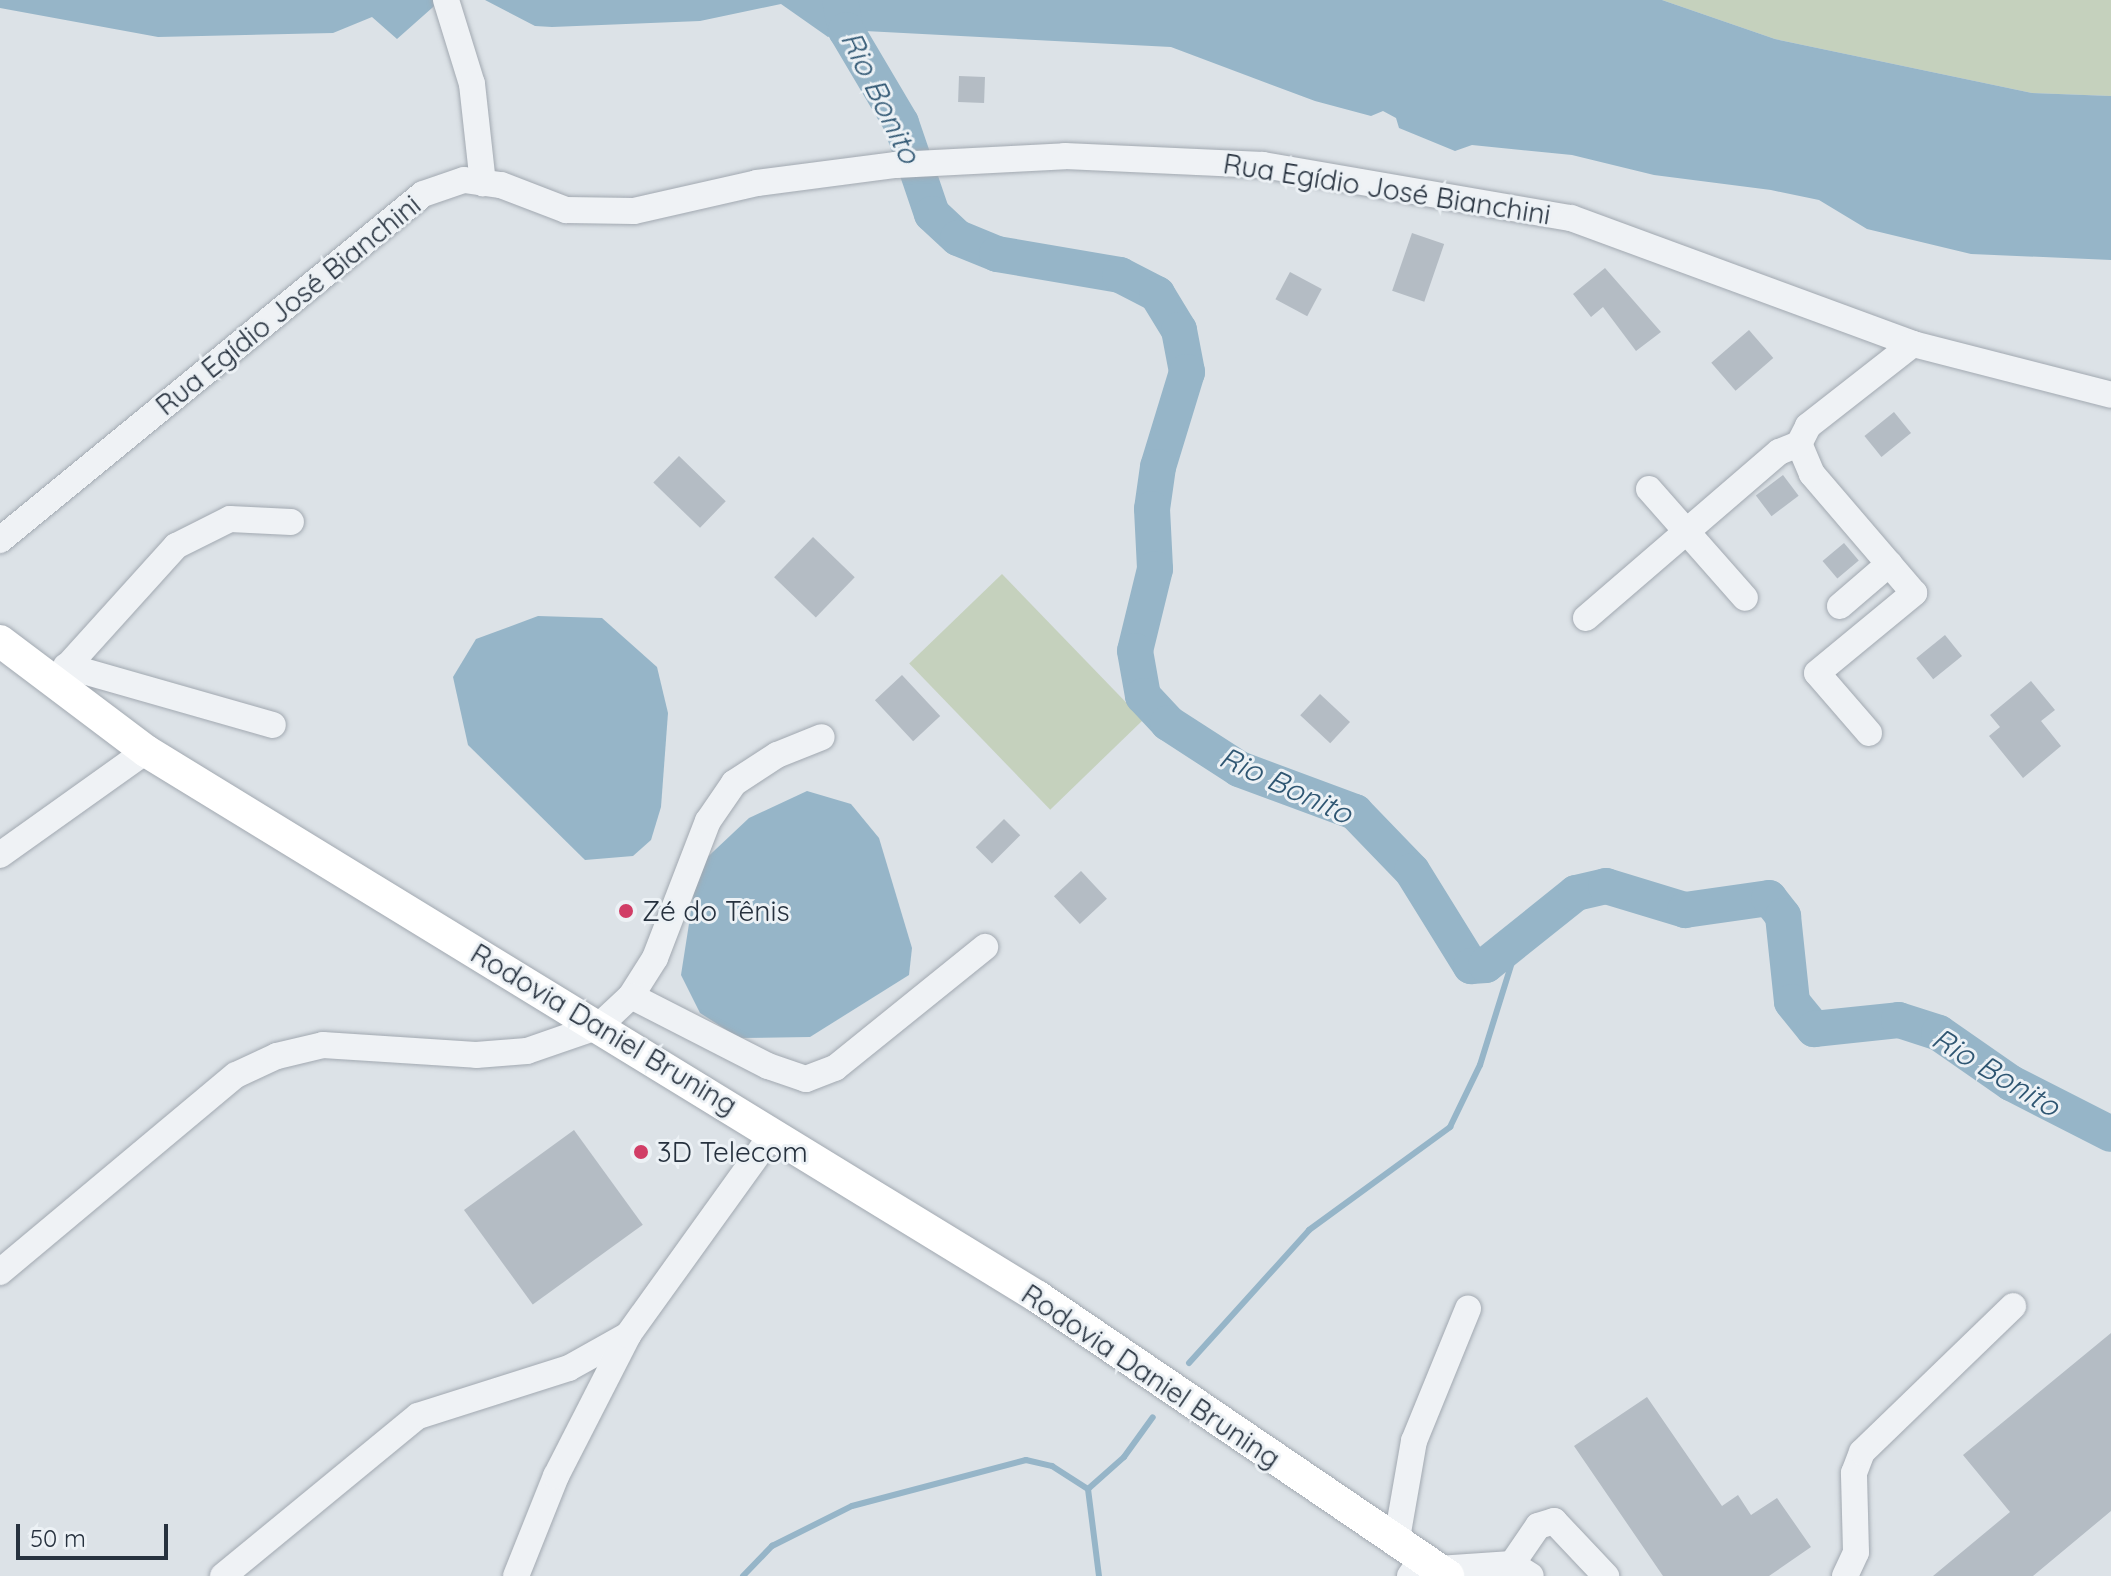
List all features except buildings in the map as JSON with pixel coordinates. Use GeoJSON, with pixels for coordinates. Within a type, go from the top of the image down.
{"type":"FeatureCollection","features":[{"type":"Feature","properties":{"kind":"main road","name":"Rodovia Daniel Bruning"},"geometry":{"type":"LineString","coordinates":[[0,641],[60,674],[146,751],[1038,1297],[1423,1565]]}},
{"type":"Feature","properties":{"kind":"street"},"geometry":{"type":"LineString","coordinates":[[446,0],[472,84],[483,183]]}},
{"type":"Feature","properties":{"kind":"street","name":"Rua Egídio José Bianchini"},"geometry":{"type":"LineString","coordinates":[[0,540],[423,194],[464,180],[483,183],[566,210],[634,211],[757,183],[896,165],[1065,156],[1263,165],[1466,196],[1571,218],[1913,344],[2111,395]]}},
{"type":"Feature","properties":{"kind":"street"},"geometry":{"type":"LineString","coordinates":[[1586,618],[1779,452],[1799,444],[1808,426],[1913,344]]}},
{"type":"Feature","properties":{"kind":"street"},"geometry":{"type":"LineString","coordinates":[[1799,444],[1812,474],[1914,593],[1817,673],[1869,733]]}},
{"type":"Feature","properties":{"kind":"street"},"geometry":{"type":"LineString","coordinates":[[1649,489],[1745,598]]}},
{"type":"Feature","properties":{"kind":"street"},"geometry":{"type":"LineString","coordinates":[[273,725],[60,674],[176,546],[230,519],[291,522]]}},
{"type":"Feature","properties":{"kind":"street"},"geometry":{"type":"LineString","coordinates":[[1840,606],[1889,564]]}},
{"type":"Feature","properties":{"kind":"street"},"geometry":{"type":"LineString","coordinates":[[0,1272],[236,1075],[277,1056],[323,1045],[476,1055],[527,1051],[599,1026],[631,996],[655,958],[708,821],[734,783],[777,755],[822,737]]}},
{"type":"Feature","properties":{"kind":"street"},"geometry":{"type":"LineString","coordinates":[[0,855],[146,751]]}},
{"type":"Feature","properties":{"kind":"street"},"geometry":{"type":"LineString","coordinates":[[631,996],[768,1066],[806,1079],[835,1068],[985,947]]}},
{"type":"Feature","properties":{"kind":"street"},"geometry":{"type":"LineString","coordinates":[[516,1576],[556,1476],[628,1335],[773,1133]]}},
{"type":"Feature","properties":{"kind":"street"},"geometry":{"type":"LineString","coordinates":[[1845,1576],[1856,1552],[1854,1473],[1862,1452],[2013,1306]]}},
{"type":"Feature","properties":{"kind":"street"},"geometry":{"type":"LineString","coordinates":[[1468,1309],[1414,1441],[1423,1565],[1521,1570],[1538,1526],[1554,1521],[1606,1576]]}},
{"type":"Feature","properties":{"kind":"street"},"geometry":{"type":"LineString","coordinates":[[223,1576],[418,1416],[569,1368],[628,1335]]}},
{"type":"Feature","properties":{"kind":"green space"},"geometry":{"type":"Polygon","coordinates":[[[1662,0],[2111,0],[2111,96],[2032,93],[1775,39],[1662,0]]]}},
{"type":"Feature","properties":{"kind":"green space"},"geometry":{"type":"Polygon","coordinates":[[[1002,574],[1143,720],[1050,810],[909,664],[1002,574]]]}},
{"type":"Feature","properties":{"kind":"water"},"geometry":{"type":"Polygon","coordinates":[[[0,0],[441,0],[397,39],[372,17],[333,33],[158,37],[0,8],[0,0]]]}},
{"type":"Feature","properties":{"kind":"water"},"geometry":{"type":"Polygon","coordinates":[[[485,0],[1662,0],[1775,39],[2032,93],[2111,96],[2111,260],[1971,254],[1867,229],[1819,200],[1771,190],[1654,175],[1572,155],[1472,145],[1455,151],[1399,128],[1396,118],[1383,111],[1371,116],[1315,101],[1171,47],[846,30],[828,37],[781,4],[700,21],[535,26],[485,0]]]}},
{"type":"Feature","properties":{"kind":"water"},"geometry":{"type":"Polygon","coordinates":[[[538,616],[602,618],[657,667],[668,713],[661,807],[651,840],[633,856],[585,860],[468,745],[453,677],[476,639],[538,616]]]}},
{"type":"Feature","properties":{"kind":"water"},"geometry":{"type":"Polygon","coordinates":[[[807,791],[851,804],[879,838],[912,948],[909,975],[810,1037],[739,1038],[700,1013],[681,975],[698,866],[749,818],[807,791]]]}},
{"type":"Feature","properties":{"kind":"waterway","name":"Rio Bonito"},"geometry":{"type":"LineString","coordinates":[[840,0],[846,30],[901,123],[932,214],[958,238],[997,254],[1120,275],[1157,294],[1179,330],[1187,372],[1158,467],[1152,509],[1155,569],[1135,651],[1143,696],[1168,723],[1239,769],[1355,812],[1412,871],[1471,966],[1486,965],[1576,893],[1606,886],[1685,910],[1769,898],[1783,916],[1792,1002],[1814,1029],[1899,1020],[1939,1033],[2011,1083],[2111,1134]]}},
{"type":"Feature","properties":{"kind":"waterway"},"geometry":{"type":"LineString","coordinates":[[1189,1363],[1309,1230],[1450,1127],[1480,1065],[1512,962],[1507,946]]}},
{"type":"Feature","properties":{"kind":"waterway"},"geometry":{"type":"LineString","coordinates":[[1088,1489],[1124,1457],[1153,1417]]}},
{"type":"Feature","properties":{"kind":"waterway"},"geometry":{"type":"LineString","coordinates":[[743,1576],[772,1546],[852,1506],[1026,1460],[1052,1466],[1088,1489]]}},
{"type":"Feature","properties":{"kind":"waterway"},"geometry":{"type":"LineString","coordinates":[[1088,1489],[1099,1576]]}},
{"type":"Feature","properties":{"kind":"place","name":"Zé do Tênis"},"geometry":{"type":"Point","coordinates":[626,911]}},
{"type":"Feature","properties":{"kind":"place","name":"3D Telecom"},"geometry":{"type":"Point","coordinates":[641,1152]}}]}
